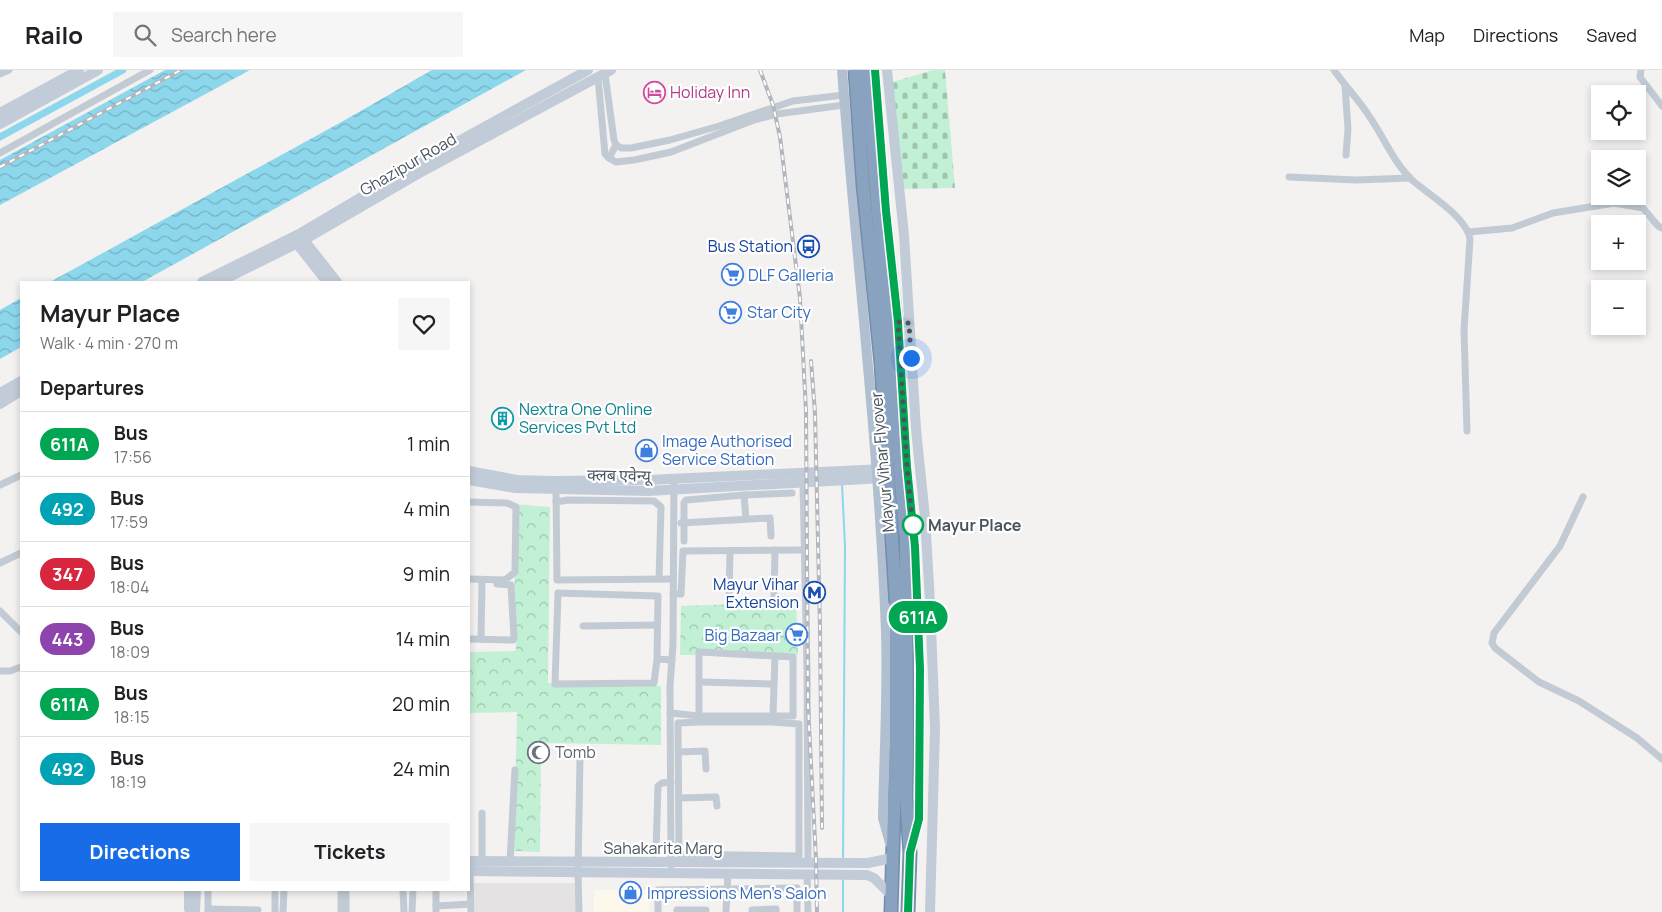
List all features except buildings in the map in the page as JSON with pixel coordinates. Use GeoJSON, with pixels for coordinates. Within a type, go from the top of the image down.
{"type":"FeatureCollection","features":[{"type":"Feature","properties":{"kind":"highway","name":"Mayur Vihar Flyover"},"geometry":{"type":"LineString","coordinates":[[855,70],[863,184],[881,363],[895,593],[896,746],[891,912]]}},
{"type":"Feature","properties":{"kind":"highway","name":"Mayur Vihar Flyover"},"geometry":{"type":"LineString","coordinates":[[866,70],[906,542],[906,796],[910,853],[908,912]]}},
{"type":"Feature","properties":{"kind":"main road"},"geometry":{"type":"LineString","coordinates":[[842,70],[854,229],[878,474],[886,634],[884,818],[892,854]]}},
{"type":"Feature","properties":{"kind":"main road"},"geometry":{"type":"LineString","coordinates":[[874,70],[886,211],[904,323],[907,472],[915,547],[920,669],[919,819],[910,853]]}},
{"type":"Feature","properties":{"kind":"main road"},"geometry":{"type":"LineString","coordinates":[[882,550],[887,540],[895,536],[905,538],[915,547]]}},
{"type":"Feature","properties":{"kind":"street"},"geometry":{"type":"LineString","coordinates":[[0,74],[9,70]]}},
{"type":"Feature","properties":{"kind":"street"},"geometry":{"type":"LineString","coordinates":[[64,83],[79,70]]}},
{"type":"Feature","properties":{"kind":"street"},"geometry":{"type":"LineString","coordinates":[[1,118],[64,83],[98,70]]}},
{"type":"Feature","properties":{"kind":"street"},"geometry":{"type":"LineString","coordinates":[[0,153],[150,70]]}},
{"type":"Feature","properties":{"kind":"street","name":"Ghazipur Road"},"geometry":{"type":"LineString","coordinates":[[204,281],[298,239],[419,163],[588,70]]}},
{"type":"Feature","properties":{"kind":"street"},"geometry":{"type":"LineString","coordinates":[[886,70],[904,235],[904,323],[925,517],[934,699],[930,912]]}},
{"type":"Feature","properties":{"kind":"street"},"geometry":{"type":"LineString","coordinates":[[1334,70],[1369,115],[1387,148],[1410,178],[1440,202],[1469,232],[1464,330],[1467,431]]}},
{"type":"Feature","properties":{"kind":"street"},"geometry":{"type":"LineString","coordinates":[[1642,70],[1640,76],[1642,81],[1662,106]]}},
{"type":"Feature","properties":{"kind":"street"},"geometry":{"type":"LineString","coordinates":[[603,72],[614,140],[616,145],[621,148],[663,142],[720,126],[792,101],[844,100]]}},
{"type":"Feature","properties":{"kind":"street"},"geometry":{"type":"LineString","coordinates":[[603,72],[605,154],[609,158],[620,162],[671,152],[754,120],[844,100]]}},
{"type":"Feature","properties":{"kind":"street","name":"Ghazipur Road"},"geometry":{"type":"LineString","coordinates":[[221,281],[603,72]]}},
{"type":"Feature","properties":{"kind":"street"},"geometry":{"type":"LineString","coordinates":[[1345,86],[1348,129],[1346,155]]}},
{"type":"Feature","properties":{"kind":"street"},"geometry":{"type":"LineString","coordinates":[[609,158],[616,145]]}},
{"type":"Feature","properties":{"kind":"street"},"geometry":{"type":"LineString","coordinates":[[1289,177],[1356,180],[1410,178]]}},
{"type":"Feature","properties":{"kind":"street"},"geometry":{"type":"LineString","coordinates":[[1469,232],[1512,228],[1553,213],[1614,203],[1643,208],[1661,230]]}},
{"type":"Feature","properties":{"kind":"street"},"geometry":{"type":"LineString","coordinates":[[298,239],[326,281]]}},
{"type":"Feature","properties":{"kind":"street"},"geometry":{"type":"LineString","coordinates":[[298,239],[336,281]]}},
{"type":"Feature","properties":{"kind":"street"},"geometry":{"type":"LineString","coordinates":[[0,394],[20,382]]}},
{"type":"Feature","properties":{"kind":"street"},"geometry":{"type":"LineString","coordinates":[[0,404],[20,394]]}},
{"type":"Feature","properties":{"kind":"street","name":"क्लब एवेन्यू"},"geometry":{"type":"LineString","coordinates":[[470,471],[517,480],[674,484],[803,483],[828,477]]}},
{"type":"Feature","properties":{"kind":"street"},"geometry":{"type":"LineString","coordinates":[[828,477],[907,472]]}},
{"type":"Feature","properties":{"kind":"street"},"geometry":{"type":"LineString","coordinates":[[0,485],[20,476]]}},
{"type":"Feature","properties":{"kind":"street","name":"क्लब एवेन्यू"},"geometry":{"type":"LineString","coordinates":[[470,480],[515,488],[648,491],[674,484],[828,477]]}},
{"type":"Feature","properties":{"kind":"street"},"geometry":{"type":"LineString","coordinates":[[803,483],[807,671],[808,863]]}},
{"type":"Feature","properties":{"kind":"street"},"geometry":{"type":"LineString","coordinates":[[671,863],[672,782],[670,713],[674,484]]}},
{"type":"Feature","properties":{"kind":"street"},"geometry":{"type":"LineString","coordinates":[[556,490],[557,580],[673,579]]}},
{"type":"Feature","properties":{"kind":"street"},"geometry":{"type":"LineString","coordinates":[[684,541],[684,503],[686,500],[792,493]]}},
{"type":"Feature","properties":{"kind":"street"},"geometry":{"type":"LineString","coordinates":[[744,495],[746,520]]}},
{"type":"Feature","properties":{"kind":"street"},"geometry":{"type":"LineString","coordinates":[[1584,497],[1560,546],[1494,633],[1492,643],[1495,648],[1539,682],[1579,701],[1637,738],[1662,759]]}},
{"type":"Feature","properties":{"kind":"street"},"geometry":{"type":"LineString","coordinates":[[556,502],[568,500],[654,501],[658,503],[661,507],[660,579]]}},
{"type":"Feature","properties":{"kind":"street"},"geometry":{"type":"LineString","coordinates":[[470,502],[507,503],[516,507],[516,567],[512,575],[505,580],[470,580]]}},
{"type":"Feature","properties":{"kind":"street"},"geometry":{"type":"LineString","coordinates":[[674,523],[770,518],[771,536]]}},
{"type":"Feature","properties":{"kind":"street"},"geometry":{"type":"LineString","coordinates":[[774,598],[775,550]]}},
{"type":"Feature","properties":{"kind":"street"},"geometry":{"type":"LineString","coordinates":[[673,594],[681,594],[683,551],[804,550]]}},
{"type":"Feature","properties":{"kind":"street"},"geometry":{"type":"LineString","coordinates":[[729,597],[730,551]]}},
{"type":"Feature","properties":{"kind":"street"},"geometry":{"type":"LineString","coordinates":[[0,563],[20,553]]}},
{"type":"Feature","properties":{"kind":"street"},"geometry":{"type":"LineString","coordinates":[[470,580],[511,585],[514,638],[513,640],[470,639]]}},
{"type":"Feature","properties":{"kind":"street"},"geometry":{"type":"LineString","coordinates":[[480,639],[482,583]]}},
{"type":"Feature","properties":{"kind":"street"},"geometry":{"type":"LineString","coordinates":[[558,593],[658,596],[657,659],[654,683],[555,684],[558,593]]}},
{"type":"Feature","properties":{"kind":"street"},"geometry":{"type":"LineString","coordinates":[[0,611],[20,631]]}},
{"type":"Feature","properties":{"kind":"street"},"geometry":{"type":"LineString","coordinates":[[583,626],[657,626]]}},
{"type":"Feature","properties":{"kind":"street"},"geometry":{"type":"LineString","coordinates":[[670,713],[699,716],[794,716],[793,657],[699,652],[699,716]]}},
{"type":"Feature","properties":{"kind":"street"},"geometry":{"type":"LineString","coordinates":[[773,716],[775,656]]}},
{"type":"Feature","properties":{"kind":"street"},"geometry":{"type":"LineString","coordinates":[[657,659],[672,660]]}},
{"type":"Feature","properties":{"kind":"street"},"geometry":{"type":"LineString","coordinates":[[0,671],[10,671],[20,667]]}},
{"type":"Feature","properties":{"kind":"street"},"geometry":{"type":"LineString","coordinates":[[700,682],[773,684]]}},
{"type":"Feature","properties":{"kind":"street"},"geometry":{"type":"LineString","coordinates":[[671,863],[679,854],[678,723],[772,722],[799,724],[800,856],[679,854]]}},
{"type":"Feature","properties":{"kind":"street"},"geometry":{"type":"LineString","coordinates":[[670,728],[678,729]]}},
{"type":"Feature","properties":{"kind":"street"},"geometry":{"type":"LineString","coordinates":[[678,752],[705,751],[706,769]]}},
{"type":"Feature","properties":{"kind":"street"},"geometry":{"type":"LineString","coordinates":[[579,912],[580,756]]}},
{"type":"Feature","properties":{"kind":"street"},"geometry":{"type":"LineString","coordinates":[[510,861],[515,770]]}},
{"type":"Feature","properties":{"kind":"street"},"geometry":{"type":"LineString","coordinates":[[620,849],[654,853],[657,851],[658,786],[662,783],[672,782]]}},
{"type":"Feature","properties":{"kind":"street"},"geometry":{"type":"LineString","coordinates":[[679,798],[716,797],[717,806]]}},
{"type":"Feature","properties":{"kind":"street"},"geometry":{"type":"LineString","coordinates":[[482,813],[482,861]]}},
{"type":"Feature","properties":{"kind":"street","name":"Sahakarita Marg"},"geometry":{"type":"LineString","coordinates":[[470,868],[578,867],[671,863],[858,864],[868,863],[892,854]]}},
{"type":"Feature","properties":{"kind":"street","name":"Sahakarita Marg"},"geometry":{"type":"LineString","coordinates":[[470,867],[482,861],[510,861],[578,867]]}},
{"type":"Feature","properties":{"kind":"street","name":"Sahakarita Marg"},"geometry":{"type":"LineString","coordinates":[[671,863],[728,874],[867,875],[874,878],[891,895]]}},
{"type":"Feature","properties":{"kind":"street"},"geometry":{"type":"LineString","coordinates":[[726,912],[728,874]]}},
{"type":"Feature","properties":{"kind":"street"},"geometry":{"type":"LineString","coordinates":[[807,874],[808,912]]}},
{"type":"Feature","properties":{"kind":"street"},"geometry":{"type":"LineString","coordinates":[[436,891],[436,909],[471,908],[470,887]]}},
{"type":"Feature","properties":{"kind":"street"},"geometry":{"type":"LineString","coordinates":[[658,912],[658,890],[797,888],[797,912]]}},
{"type":"Feature","properties":{"kind":"street"},"geometry":{"type":"LineString","coordinates":[[189,891],[189,912]]}},
{"type":"Feature","properties":{"kind":"street"},"geometry":{"type":"LineString","coordinates":[[195,912],[196,891]]}},
{"type":"Feature","properties":{"kind":"street"},"geometry":{"type":"LineString","coordinates":[[208,891],[208,910],[258,910]]}},
{"type":"Feature","properties":{"kind":"street"},"geometry":{"type":"LineString","coordinates":[[275,891],[275,912]]}},
{"type":"Feature","properties":{"kind":"street"},"geometry":{"type":"LineString","coordinates":[[284,891],[284,912]]}},
{"type":"Feature","properties":{"kind":"street"},"geometry":{"type":"LineString","coordinates":[[341,891],[341,912]]}},
{"type":"Feature","properties":{"kind":"street"},"geometry":{"type":"LineString","coordinates":[[346,891],[346,912]]}},
{"type":"Feature","properties":{"kind":"street"},"geometry":{"type":"LineString","coordinates":[[403,891],[404,912]]}},
{"type":"Feature","properties":{"kind":"street"},"geometry":{"type":"LineString","coordinates":[[412,912],[413,891]]}},
{"type":"Feature","properties":{"kind":"street"},"geometry":{"type":"LineString","coordinates":[[752,912],[752,910],[776,909],[776,912]]}},
{"type":"Feature","properties":{"kind":"street"},"geometry":{"type":"LineString","coordinates":[[677,912],[677,910],[706,910],[706,912]]}},
{"type":"Feature","properties":{"kind":"shaded area"},"geometry":{"type":"Polygon","coordinates":[[[474,883],[578,883],[579,912],[475,912],[474,883]]]}},
{"type":"Feature","properties":{"kind":"shaded area"},"geometry":{"type":"Polygon","coordinates":[[[594,890],[649,890],[650,912],[594,912],[594,890]]]}},
{"type":"Feature","properties":{"kind":"green space"},"geometry":{"type":"Polygon","coordinates":[[[933,70],[945,70],[955,188],[900,189],[893,82],[933,70]]]}},
{"type":"Feature","properties":{"kind":"green space"},"geometry":{"type":"Polygon","coordinates":[[[513,504],[550,507],[548,683],[661,686],[661,745],[541,743],[540,852],[514,851],[517,712],[470,713],[470,652],[516,651],[513,504]]]}},
{"type":"Feature","properties":{"kind":"green space"},"geometry":{"type":"Polygon","coordinates":[[[796,602],[798,655],[680,655],[681,606],[796,602]]]}},
{"type":"Feature","properties":{"kind":"water"},"geometry":{"type":"Polygon","coordinates":[[[165,70],[250,70],[0,205],[0,160],[165,70]]]}},
{"type":"Feature","properties":{"kind":"water"},"geometry":{"type":"Polygon","coordinates":[[[432,70],[526,70],[144,281],[52,281],[432,70]]]}},
{"type":"Feature","properties":{"kind":"water"},"geometry":{"type":"Polygon","coordinates":[[[20,299],[20,348],[0,359],[0,310],[20,299]]]}},
{"type":"Feature","properties":{"kind":"waterway"},"geometry":{"type":"LineString","coordinates":[[0,137],[123,70]]}},
{"type":"Feature","properties":{"kind":"waterway"},"geometry":{"type":"LineString","coordinates":[[842,484],[845,546],[843,860]]}},
{"type":"Feature","properties":{"kind":"waterway"},"geometry":{"type":"LineString","coordinates":[[843,879],[843,912]]}},
{"type":"Feature","properties":{"kind":"railway"},"geometry":{"type":"LineString","coordinates":[[0,167],[181,70]]}},
{"type":"Feature","properties":{"kind":"railway"},"geometry":{"type":"LineString","coordinates":[[760,70],[773,105],[780,137],[800,298],[806,411],[808,706],[817,912]]}},
{"type":"Feature","properties":{"kind":"railway"},"geometry":{"type":"LineString","coordinates":[[811,361],[815,413],[822,828]]}},
{"type":"Feature","properties":{"kind":"bus line","name":"611A"},"geometry":{"type":"LineString","coordinates":[[875,70],[886,211],[898,322],[907,467],[915,547],[920,669],[919,819],[910,853],[908,912]]}},
{"type":"Feature","properties":{"kind":"place","name":"Holiday Inn"},"geometry":{"type":"Point","coordinates":[654,92]}},
{"type":"Feature","properties":{"kind":"place","name":"Bus Station"},"geometry":{"type":"Point","coordinates":[809,246]}},
{"type":"Feature","properties":{"kind":"place","name":"DLF Galleria"},"geometry":{"type":"Point","coordinates":[732,275]}},
{"type":"Feature","properties":{"kind":"place","name":"Star City"},"geometry":{"type":"Point","coordinates":[731,312]}},
{"type":"Feature","properties":{"kind":"place","name":"Nextra One Online Services Pvt Ltd"},"geometry":{"type":"Point","coordinates":[503,418]}},
{"type":"Feature","properties":{"kind":"place","name":"Image Authorised Service Station"},"geometry":{"type":"Point","coordinates":[646,450]}},
{"type":"Feature","properties":{"kind":"place","name":"Mayur Place"},"geometry":{"type":"Point","coordinates":[913,525]}},
{"type":"Feature","properties":{"kind":"place","name":"Mayur Vihar Extension"},"geometry":{"type":"Point","coordinates":[815,593]}},
{"type":"Feature","properties":{"kind":"place","name":"Big Bazaar"},"geometry":{"type":"Point","coordinates":[797,635]}},
{"type":"Feature","properties":{"kind":"place","name":"Tomb"},"geometry":{"type":"Point","coordinates":[539,752]}},
{"type":"Feature","properties":{"kind":"place","name":"Impressions Men's Salon"},"geometry":{"type":"Point","coordinates":[631,893]}},
{"type":"Feature","properties":{"kind":"route"},"geometry":{"type":"LineString","coordinates":[[911,358],[909,323],[898,322],[907,467],[913,529],[913,525]]}}]}
